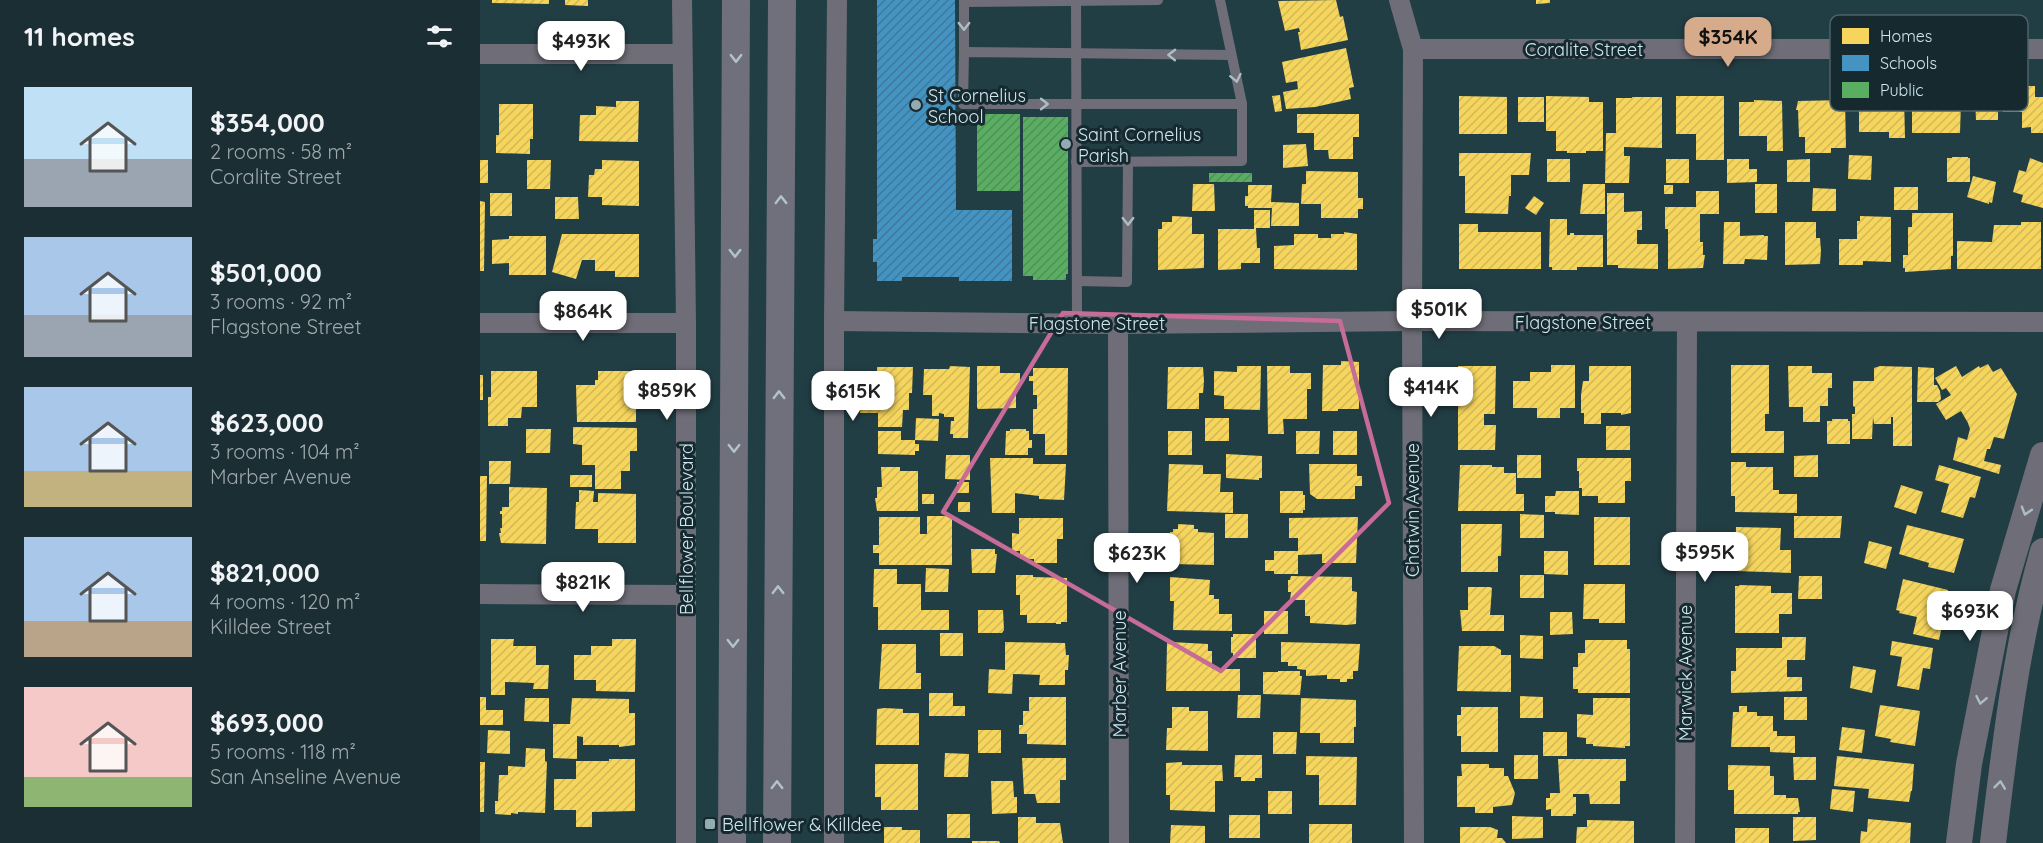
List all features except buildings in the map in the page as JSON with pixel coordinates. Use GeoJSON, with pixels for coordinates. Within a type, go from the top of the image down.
{"type":"FeatureCollection","features":[{"type":"Feature","properties":{"kind":"main road"},"geometry":{"type":"LineString","coordinates":[[732,843],[736,0]]}},
{"type":"Feature","properties":{"kind":"main road"},"geometry":{"type":"LineString","coordinates":[[777,843],[782,0]]}},
{"type":"Feature","properties":{"kind":"street","name":"Bellflower Boulevard"},"geometry":{"type":"LineString","coordinates":[[682,0],[686,322],[686,843]]}},
{"type":"Feature","properties":{"kind":"street"},"geometry":{"type":"LineString","coordinates":[[834,843],[834,321],[837,0]]}},
{"type":"Feature","properties":{"kind":"street","name":"Chatwin Avenue"},"geometry":{"type":"LineString","coordinates":[[1399,0],[1413,49],[1414,843]]}},
{"type":"Feature","properties":{"kind":"street","name":"Coralite Street"},"geometry":{"type":"LineString","coordinates":[[1413,49],[1830,49]]}},
{"type":"Feature","properties":{"kind":"street"},"geometry":{"type":"LineString","coordinates":[[480,54],[682,54]]}},
{"type":"Feature","properties":{"kind":"street","name":"Flagstone Street"},"geometry":{"type":"LineString","coordinates":[[834,321],[1118,324],[1412,321],[2043,322]]}},
{"type":"Feature","properties":{"kind":"street"},"geometry":{"type":"LineString","coordinates":[[480,323],[686,322]]}},
{"type":"Feature","properties":{"kind":"street","name":"Marwick Avenue"},"geometry":{"type":"LineString","coordinates":[[1685,843],[1687,322]]}},
{"type":"Feature","properties":{"kind":"street","name":"Marber Avenue"},"geometry":{"type":"LineString","coordinates":[[1118,324],[1119,843]]}},
{"type":"Feature","properties":{"kind":"street"},"geometry":{"type":"LineString","coordinates":[[1959,843],[1969,764],[2003,590],[2043,455]]}},
{"type":"Feature","properties":{"kind":"street"},"geometry":{"type":"LineString","coordinates":[[1993,843],[2004,746],[2043,551]]}},
{"type":"Feature","properties":{"kind":"street"},"geometry":{"type":"LineString","coordinates":[[2003,590],[2037,589]]}},
{"type":"Feature","properties":{"kind":"street"},"geometry":{"type":"LineString","coordinates":[[480,594],[686,595]]}},
{"type":"Feature","properties":{"kind":"lane"},"geometry":{"type":"LineString","coordinates":[[1158,0],[964,1],[963,104],[1242,104]]}},
{"type":"Feature","properties":{"kind":"lane"},"geometry":{"type":"LineString","coordinates":[[1076,162],[1242,161],[1242,104],[1220,0]]}},
{"type":"Feature","properties":{"kind":"lane"},"geometry":{"type":"LineString","coordinates":[[1076,1],[1077,323]]}},
{"type":"Feature","properties":{"kind":"lane"},"geometry":{"type":"LineString","coordinates":[[964,52],[1231,56]]}},
{"type":"Feature","properties":{"kind":"lane"},"geometry":{"type":"LineString","coordinates":[[1077,281],[1127,282],[1128,163]]}},
{"type":"Feature","properties":{"kind":"highlighted area"},"geometry":{"type":"Polygon","coordinates":[[[1063,313],[1340,321],[1389,503],[1221,671],[943,512],[1063,313]]]}},
{"type":"Feature","properties":{"kind":"place","name":"St Cornelius School"},"geometry":{"type":"Point","coordinates":[916,105]}},
{"type":"Feature","properties":{"kind":"place","name":"Saint Cornelius Parish"},"geometry":{"type":"Point","coordinates":[1066,144]}},
{"type":"Feature","properties":{"kind":"place","name":"Bellflower & Killdee"},"geometry":{"type":"Point","coordinates":[710,824]}}]}
